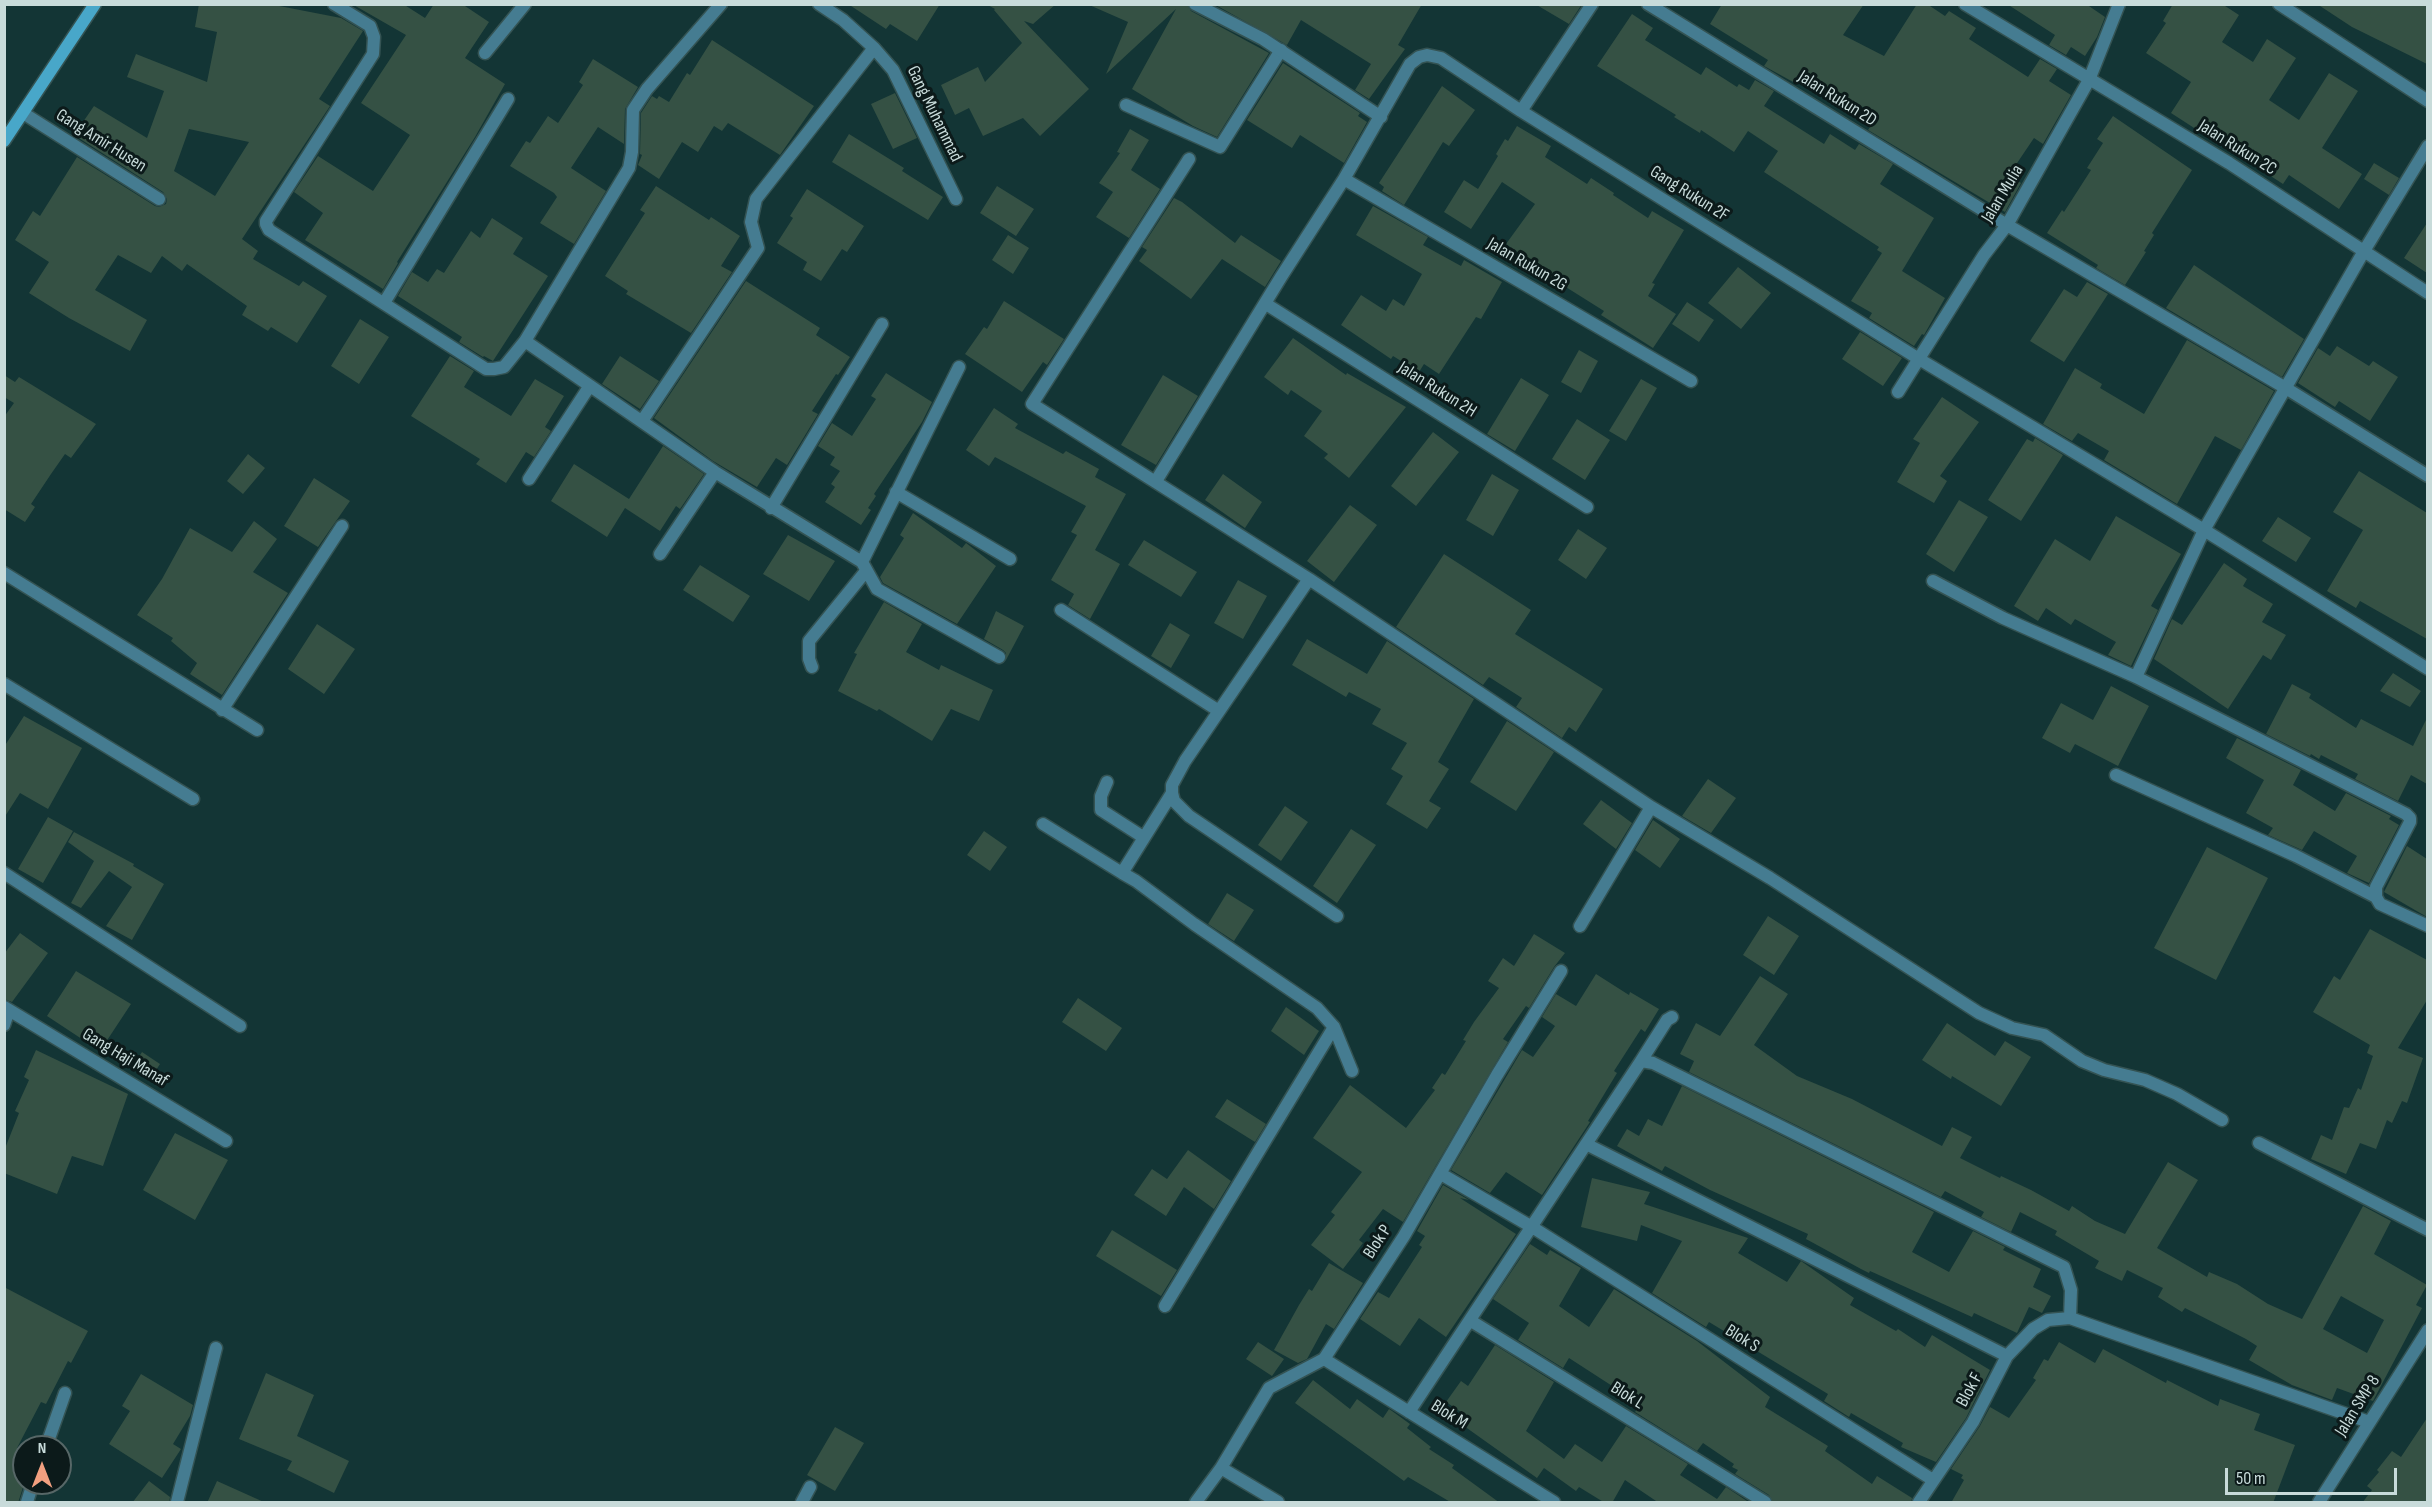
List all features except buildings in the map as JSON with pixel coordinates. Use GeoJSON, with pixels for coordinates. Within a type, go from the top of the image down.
{"type":"FeatureCollection","features":[{"type":"Feature","properties":{"kind":"main road"},"geometry":{"type":"LineString","coordinates":[[4,141],[95,4]]}},
{"type":"Feature","properties":{"kind":"street"},"geometry":{"type":"LineString","coordinates":[[334,4],[370,26],[374,37],[373,54],[266,224],[269,230],[486,369],[504,367],[525,341],[629,168],[633,152],[633,110],[648,89],[721,4]]}},
{"type":"Feature","properties":{"kind":"street"},"geometry":{"type":"LineString","coordinates":[[485,53],[525,4]]}},
{"type":"Feature","properties":{"kind":"street","name":"Gang Muhammad"},"geometry":{"type":"LineString","coordinates":[[819,4],[843,20],[874,48],[893,70],[956,199]]}},
{"type":"Feature","properties":{"kind":"street"},"geometry":{"type":"LineString","coordinates":[[1156,481],[1381,117],[1263,39],[1195,4]]}},
{"type":"Feature","properties":{"kind":"street"},"geometry":{"type":"LineString","coordinates":[[1521,111],[1592,4]]}},
{"type":"Feature","properties":{"kind":"street","name":"Jalan Rukun 2D"},"geometry":{"type":"LineString","coordinates":[[1648,4],[2007,225],[2284,387],[2427,476]]}},
{"type":"Feature","properties":{"kind":"street","name":"Jalan Rukun 2C"},"geometry":{"type":"LineString","coordinates":[[1965,4],[2229,163],[2427,293]]}},
{"type":"Feature","properties":{"kind":"street","name":"Jalan Mulia"},"geometry":{"type":"LineString","coordinates":[[1898,392],[1984,255],[2007,225],[2089,80],[2119,4]]}},
{"type":"Feature","properties":{"kind":"street"},"geometry":{"type":"LineString","coordinates":[[2279,4],[2427,101]]}},
{"type":"Feature","properties":{"kind":"street"},"geometry":{"type":"LineString","coordinates":[[642,421],[758,248],[751,222],[756,199],[874,48]]}},
{"type":"Feature","properties":{"kind":"street"},"geometry":{"type":"LineString","coordinates":[[1126,105],[1220,147],[1281,50]]}},
{"type":"Feature","properties":{"kind":"street","name":"Gang Rukun 2F"},"geometry":{"type":"LineString","coordinates":[[1381,117],[1410,64],[1419,57],[1428,55],[1441,58],[1521,111],[1919,359],[2204,530],[2427,669]]}},
{"type":"Feature","properties":{"kind":"street"},"geometry":{"type":"LineString","coordinates":[[384,303],[508,99]]}},
{"type":"Feature","properties":{"kind":"street","name":"Gang Amir Husen"},"geometry":{"type":"LineString","coordinates":[[23,113],[159,199]]}},
{"type":"Feature","properties":{"kind":"street"},"geometry":{"type":"LineString","coordinates":[[2136,677],[2204,530],[2284,387],[2427,146]]}},
{"type":"Feature","properties":{"kind":"street"},"geometry":{"type":"LineString","coordinates":[[1189,159],[1032,404],[1309,579],[1651,807],[1770,878],[1979,1013],[2013,1028],[2044,1035],[2082,1060],[2104,1070],[2145,1080],[2177,1094],[2222,1120]]}},
{"type":"Feature","properties":{"kind":"street","name":"Jalan Rukun 2G"},"geometry":{"type":"LineString","coordinates":[[1344,180],[1691,381]]}},
{"type":"Feature","properties":{"kind":"street","name":"Jalan Rukun 2H"},"geometry":{"type":"LineString","coordinates":[[1266,304],[1587,507]]}},
{"type":"Feature","properties":{"kind":"street"},"geometry":{"type":"LineString","coordinates":[[771,508],[882,324]]}},
{"type":"Feature","properties":{"kind":"street"},"geometry":{"type":"LineString","coordinates":[[525,341],[715,472],[860,563],[877,589],[999,657]]}},
{"type":"Feature","properties":{"kind":"street"},"geometry":{"type":"LineString","coordinates":[[813,667],[809,659],[809,641],[860,563],[959,367]]}},
{"type":"Feature","properties":{"kind":"street"},"geometry":{"type":"LineString","coordinates":[[529,479],[589,387]]}},
{"type":"Feature","properties":{"kind":"street"},"geometry":{"type":"LineString","coordinates":[[660,554],[715,472]]}},
{"type":"Feature","properties":{"kind":"street"},"geometry":{"type":"LineString","coordinates":[[896,492],[1010,559]]}},
{"type":"Feature","properties":{"kind":"street"},"geometry":{"type":"LineString","coordinates":[[222,710],[342,526]]}},
{"type":"Feature","properties":{"kind":"street"},"geometry":{"type":"LineString","coordinates":[[4,573],[257,730]]}},
{"type":"Feature","properties":{"kind":"street"},"geometry":{"type":"LineString","coordinates":[[1309,579],[1180,769],[1173,785],[1173,793],[1174,801],[1189,816],[1337,916]]}},
{"type":"Feature","properties":{"kind":"street"},"geometry":{"type":"LineString","coordinates":[[1933,581],[2003,618],[2136,677],[2406,814],[2410,822],[2376,892],[2380,904],[2427,926]]}},
{"type":"Feature","properties":{"kind":"street"},"geometry":{"type":"LineString","coordinates":[[1061,610],[1219,711]]}},
{"type":"Feature","properties":{"kind":"street"},"geometry":{"type":"LineString","coordinates":[[4,684],[193,799]]}},
{"type":"Feature","properties":{"kind":"street"},"geometry":{"type":"LineString","coordinates":[[2116,775],[2376,892]]}},
{"type":"Feature","properties":{"kind":"street"},"geometry":{"type":"LineString","coordinates":[[1107,782],[1101,796],[1101,810],[1143,837]]}},
{"type":"Feature","properties":{"kind":"street"},"geometry":{"type":"LineString","coordinates":[[1122,873],[1173,793]]}},
{"type":"Feature","properties":{"kind":"street"},"geometry":{"type":"LineString","coordinates":[[1580,926],[1651,807]]}},
{"type":"Feature","properties":{"kind":"street"},"geometry":{"type":"LineString","coordinates":[[1043,824],[1136,880],[1194,924],[1309,1002],[1330,1020],[1352,1071]]}},
{"type":"Feature","properties":{"kind":"street"},"geometry":{"type":"LineString","coordinates":[[4,873],[240,1026]]}},
{"type":"Feature","properties":{"kind":"street","name":"Blok P"},"geometry":{"type":"LineString","coordinates":[[1196,1503],[1221,1468],[1269,1388],[1324,1359],[1404,1236],[1503,1065],[1561,972]]}},
{"type":"Feature","properties":{"kind":"street"},"geometry":{"type":"LineString","coordinates":[[4,1026],[7,1008]]}},
{"type":"Feature","properties":{"kind":"street","name":"Gang Haji Manaf"},"geometry":{"type":"LineString","coordinates":[[7,1008],[226,1141]]}},
{"type":"Feature","properties":{"kind":"street"},"geometry":{"type":"LineString","coordinates":[[1409,1412],[1672,1017]]}},
{"type":"Feature","properties":{"kind":"street"},"geometry":{"type":"LineString","coordinates":[[1165,1306],[1334,1027]]}},
{"type":"Feature","properties":{"kind":"street"},"geometry":{"type":"LineString","coordinates":[[1641,1061],[1653,1063],[2064,1267],[2071,1290],[2070,1318],[2369,1422]]}},
{"type":"Feature","properties":{"kind":"street"},"geometry":{"type":"LineString","coordinates":[[2259,1143],[2427,1230]]}},
{"type":"Feature","properties":{"kind":"street"},"geometry":{"type":"LineString","coordinates":[[1586,1144],[2007,1356]]}},
{"type":"Feature","properties":{"kind":"street","name":"Blok S"},"geometry":{"type":"LineString","coordinates":[[1441,1174],[1532,1227],[1933,1480]]}},
{"type":"Feature","properties":{"kind":"street","name":"Blok F"},"geometry":{"type":"LineString","coordinates":[[1919,1503],[1973,1422],[2007,1356],[2033,1329],[2048,1320],[2070,1318]]}},
{"type":"Feature","properties":{"kind":"street","name":"Blok L"},"geometry":{"type":"LineString","coordinates":[[1471,1321],[1765,1503]]}},
{"type":"Feature","properties":{"kind":"street","name":"Jalan SMP 8"},"geometry":{"type":"LineString","coordinates":[[2319,1503],[2427,1330]]}},
{"type":"Feature","properties":{"kind":"street"},"geometry":{"type":"LineString","coordinates":[[177,1503],[216,1348]]}},
{"type":"Feature","properties":{"kind":"street","name":"Blok M"},"geometry":{"type":"LineString","coordinates":[[1324,1359],[1554,1503]]}},
{"type":"Feature","properties":{"kind":"street"},"geometry":{"type":"LineString","coordinates":[[50,1435],[65,1393]]}},
{"type":"Feature","properties":{"kind":"street"},"geometry":{"type":"LineString","coordinates":[[1221,1468],[1278,1503]]}},
{"type":"Feature","properties":{"kind":"street"},"geometry":{"type":"LineString","coordinates":[[802,1503],[810,1487]]}}]}
